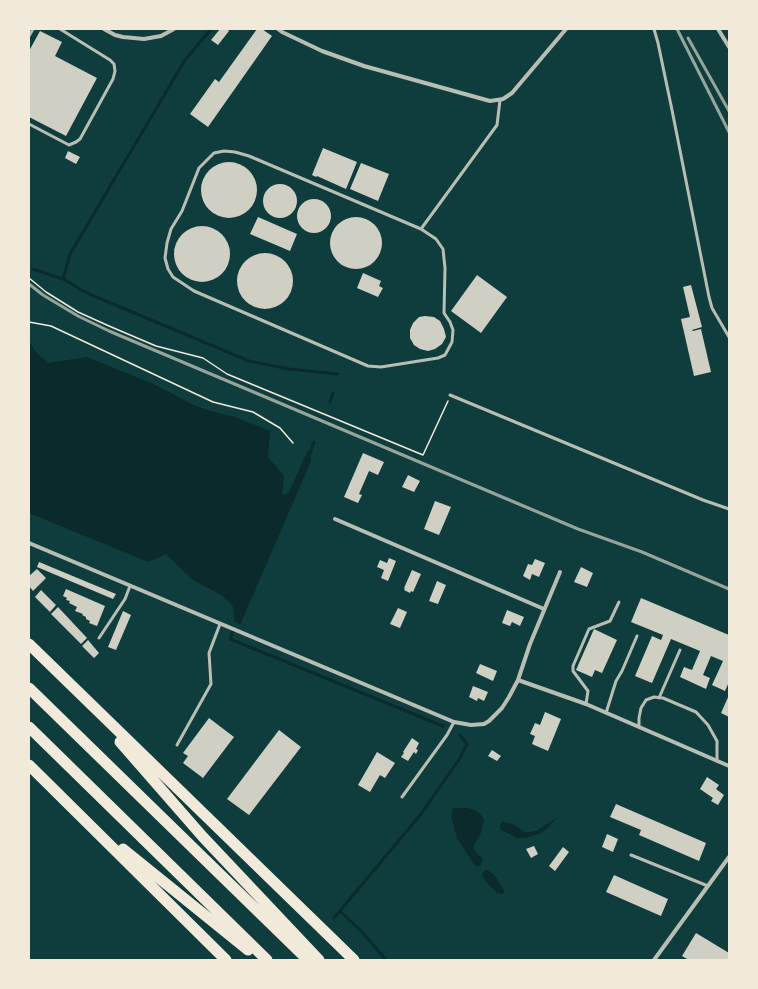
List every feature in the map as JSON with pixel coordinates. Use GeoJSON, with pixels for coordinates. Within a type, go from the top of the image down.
{"type":"FeatureCollection","features":[{"type":"Feature","properties":{"kind":"highway"},"geometry":{"type":"LineString","coordinates":[[29,644],[354,960]]}},
{"type":"Feature","properties":{"kind":"highway"},"geometry":{"type":"LineString","coordinates":[[68,682],[204,837],[319,960]]}},
{"type":"Feature","properties":{"kind":"highway"},"geometry":{"type":"LineString","coordinates":[[29,688],[308,960]]}},
{"type":"Feature","properties":{"kind":"highway"},"geometry":{"type":"LineString","coordinates":[[29,727],[267,960]]}},
{"type":"Feature","properties":{"kind":"highway"},"geometry":{"type":"LineString","coordinates":[[29,765],[226,960]]}},
{"type":"Feature","properties":{"kind":"highway"},"geometry":{"type":"LineString","coordinates":[[50,786],[118,846],[261,960]]}},
{"type":"Feature","properties":{"kind":"street"},"geometry":{"type":"LineString","coordinates":[[104,29],[123,37],[144,39],[161,36],[174,29]]}},
{"type":"Feature","properties":{"kind":"street"},"geometry":{"type":"LineString","coordinates":[[278,29],[322,51],[364,66],[490,101],[500,100],[512,93],[566,29]]}},
{"type":"Feature","properties":{"kind":"street"},"geometry":{"type":"LineString","coordinates":[[718,29],[729,48]]}},
{"type":"Feature","properties":{"kind":"street"},"geometry":{"type":"LineString","coordinates":[[335,519],[544,609]]}},
{"type":"Feature","properties":{"kind":"street"},"geometry":{"type":"LineString","coordinates":[[29,543],[454,722],[472,725],[484,724],[502,708],[518,680],[544,609],[560,572]]}},
{"type":"Feature","properties":{"kind":"street"},"geometry":{"type":"LineString","coordinates":[[518,680],[586,704],[729,766]]}},
{"type":"Feature","properties":{"kind":"street"},"geometry":{"type":"LineString","coordinates":[[654,960],[729,857]]}},
{"type":"Feature","properties":{"kind":"lane"},"geometry":{"type":"LineString","coordinates":[[29,36],[33,29]]}},
{"type":"Feature","properties":{"kind":"lane"},"geometry":{"type":"LineString","coordinates":[[29,124],[69,145],[76,142],[80,139],[113,79],[115,71],[114,64],[110,60],[60,29]]}},
{"type":"Feature","properties":{"kind":"lane"},"geometry":{"type":"LineString","coordinates":[[654,29],[672,110],[709,297],[712,308],[729,337]]}},
{"type":"Feature","properties":{"kind":"lane"},"geometry":{"type":"LineString","coordinates":[[421,229],[497,125],[500,100]]}},
{"type":"Feature","properties":{"kind":"lane"},"geometry":{"type":"LineString","coordinates":[[224,151],[249,156],[421,229],[436,239],[443,249],[445,268],[444,313],[450,322],[452,342],[445,355],[438,358],[381,367],[368,366],[194,291],[173,277],[168,269],[165,258],[171,229],[182,211],[199,168],[214,154],[224,151]]}},
{"type":"Feature","properties":{"kind":"lane"},"geometry":{"type":"LineString","coordinates":[[450,395],[696,497],[729,509]]}},
{"type":"Feature","properties":{"kind":"lane"},"geometry":{"type":"LineString","coordinates":[[99,638],[125,599],[130,586]]}},
{"type":"Feature","properties":{"kind":"lane"},"geometry":{"type":"LineString","coordinates":[[586,704],[588,691],[573,671],[573,666],[589,629],[610,621],[619,602]]}},
{"type":"Feature","properties":{"kind":"lane"},"geometry":{"type":"LineString","coordinates":[[177,745],[212,684],[209,653],[220,624]]}},
{"type":"Feature","properties":{"kind":"lane"},"geometry":{"type":"LineString","coordinates":[[606,713],[616,681],[622,672],[637,636]]}},
{"type":"Feature","properties":{"kind":"lane"},"geometry":{"type":"LineString","coordinates":[[659,698],[680,650]]}},
{"type":"Feature","properties":{"kind":"lane"},"geometry":{"type":"LineString","coordinates":[[639,728],[638,718],[640,708],[646,700],[654,697],[696,712],[708,724],[717,741],[717,761]]}},
{"type":"Feature","properties":{"kind":"lane"},"geometry":{"type":"LineString","coordinates":[[402,798],[447,735],[454,722]]}},
{"type":"Feature","properties":{"kind":"lane"},"geometry":{"type":"LineString","coordinates":[[631,855],[708,886]]}},
{"type":"Feature","properties":{"kind":"path"},"geometry":{"type":"LineString","coordinates":[[29,278],[46,292],[78,312],[109,326],[156,346],[203,358],[227,374],[423,455],[450,395]]}},
{"type":"Feature","properties":{"kind":"path"},"geometry":{"type":"LineString","coordinates":[[29,322],[51,326],[213,402],[253,412],[280,428],[293,443]]}},
{"type":"Feature","properties":{"kind":"water"},"geometry":{"type":"Polygon","coordinates":[[[29,341],[35,351],[48,363],[87,357],[151,383],[196,406],[235,417],[270,431],[268,457],[284,476],[282,494],[285,495],[289,492],[309,449],[311,461],[240,625],[234,621],[233,606],[221,595],[193,580],[166,554],[148,562],[29,513],[29,341]]]}},
{"type":"Feature","properties":{"kind":"water"},"geometry":{"type":"Polygon","coordinates":[[[453,808],[468,808],[476,811],[484,820],[481,833],[474,845],[474,850],[483,859],[481,865],[477,867],[457,838],[451,816],[453,808]]]}},
{"type":"Feature","properties":{"kind":"water"},"geometry":{"type":"Polygon","coordinates":[[[556,818],[548,828],[541,833],[525,838],[517,838],[501,830],[500,828],[501,822],[504,822],[513,824],[525,832],[536,831],[556,818]]]}},
{"type":"Feature","properties":{"kind":"water"},"geometry":{"type":"Polygon","coordinates":[[[485,870],[488,870],[495,876],[504,891],[503,894],[497,893],[485,881],[482,874],[485,870]]]}},
{"type":"Feature","properties":{"kind":"building"},"geometry":{"type":"Polygon","coordinates":[[[220,29],[227,29],[229,31],[218,45],[211,40],[220,29]]]}},
{"type":"Feature","properties":{"kind":"building"},"geometry":{"type":"Polygon","coordinates":[[[257,29],[262,29],[272,36],[208,127],[190,114],[215,79],[219,82],[257,29]]]}},
{"type":"Feature","properties":{"kind":"building"},"geometry":{"type":"Polygon","coordinates":[[[40,31],[62,42],[55,56],[97,78],[66,136],[29,117],[29,51],[40,31]]]}},
{"type":"Feature","properties":{"kind":"building"},"geometry":{"type":"Polygon","coordinates":[[[323,148],[357,162],[346,189],[312,175],[323,148]]]}},
{"type":"Feature","properties":{"kind":"building"},"geometry":{"type":"Polygon","coordinates":[[[68,151],[80,157],[76,164],[65,158],[68,151]]]}},
{"type":"Feature","properties":{"kind":"building"},"geometry":{"type":"Polygon","coordinates":[[[223,162],[235,162],[245,166],[253,174],[257,184],[257,196],[253,206],[245,214],[235,218],[223,218],[213,214],[205,206],[201,196],[201,184],[205,174],[213,166],[223,162]]]}},
{"type":"Feature","properties":{"kind":"building"},"geometry":{"type":"Polygon","coordinates":[[[361,163],[389,174],[378,201],[350,189],[361,163]]]}},
{"type":"Feature","properties":{"kind":"building"},"geometry":{"type":"Polygon","coordinates":[[[280,184],[292,189],[297,201],[292,213],[280,218],[268,213],[263,201],[268,189],[280,184]]]}},
{"type":"Feature","properties":{"kind":"building"},"geometry":{"type":"Polygon","coordinates":[[[314,199],[326,204],[331,216],[326,228],[314,233],[302,228],[297,216],[302,204],[314,199]]]}},
{"type":"Feature","properties":{"kind":"building"},"geometry":{"type":"Polygon","coordinates":[[[258,217],[297,234],[290,251],[250,234],[258,217]]]}},
{"type":"Feature","properties":{"kind":"building"},"geometry":{"type":"Polygon","coordinates":[[[351,217],[361,217],[370,221],[378,229],[382,238],[382,248],[378,257],[370,265],[361,269],[351,269],[342,265],[334,257],[330,248],[330,238],[334,229],[342,221],[351,217]]]}},
{"type":"Feature","properties":{"kind":"building"},"geometry":{"type":"Polygon","coordinates":[[[196,226],[208,226],[218,230],[226,238],[230,248],[230,260],[226,270],[218,278],[208,282],[196,282],[186,278],[178,270],[174,260],[174,248],[178,238],[186,230],[196,226]]]}},
{"type":"Feature","properties":{"kind":"building"},"geometry":{"type":"Polygon","coordinates":[[[260,253],[270,253],[285,261],[291,270],[293,281],[291,292],[285,301],[270,309],[260,309],[249,304],[242,297],[237,286],[237,276],[242,265],[249,258],[260,253]]]}},
{"type":"Feature","properties":{"kind":"building"},"geometry":{"type":"Polygon","coordinates":[[[363,273],[381,281],[379,286],[383,288],[378,297],[357,288],[363,273]]]}},
{"type":"Feature","properties":{"kind":"building"},"geometry":{"type":"Polygon","coordinates":[[[477,275],[507,297],[481,333],[451,311],[477,275]]]}},
{"type":"Feature","properties":{"kind":"building"},"geometry":{"type":"Polygon","coordinates":[[[691,285],[702,327],[692,330],[701,329],[711,372],[694,376],[681,319],[690,317],[683,287],[691,285]]]}},
{"type":"Feature","properties":{"kind":"building"},"geometry":{"type":"Polygon","coordinates":[[[419,317],[434,317],[440,321],[446,337],[442,344],[435,349],[428,351],[420,349],[414,345],[410,338],[410,330],[413,323],[419,317]]]}},
{"type":"Feature","properties":{"kind":"building"},"geometry":{"type":"Polygon","coordinates":[[[363,453],[384,462],[378,475],[369,471],[359,494],[362,495],[358,503],[344,497],[363,453]]]}},
{"type":"Feature","properties":{"kind":"building"},"geometry":{"type":"Polygon","coordinates":[[[408,475],[420,481],[414,492],[402,487],[408,475]]]}},
{"type":"Feature","properties":{"kind":"building"},"geometry":{"type":"Polygon","coordinates":[[[435,501],[451,507],[439,535],[424,529],[435,501]]]}},
{"type":"Feature","properties":{"kind":"building"},"geometry":{"type":"Polygon","coordinates":[[[389,558],[396,561],[388,581],[381,578],[384,570],[377,567],[380,560],[387,563],[389,558]]]}},
{"type":"Feature","properties":{"kind":"building"},"geometry":{"type":"Polygon","coordinates":[[[535,559],[545,563],[539,577],[532,574],[530,580],[523,576],[528,564],[532,565],[535,559]]]}},
{"type":"Feature","properties":{"kind":"building"},"geometry":{"type":"Polygon","coordinates":[[[39,562],[116,594],[113,599],[37,567],[39,562]]]}},
{"type":"Feature","properties":{"kind":"building"},"geometry":{"type":"Polygon","coordinates":[[[581,567],[593,573],[587,587],[574,582],[581,567]]]}},
{"type":"Feature","properties":{"kind":"building"},"geometry":{"type":"Polygon","coordinates":[[[37,569],[46,578],[33,591],[29,586],[29,576],[37,569]]]}},
{"type":"Feature","properties":{"kind":"building"},"geometry":{"type":"Polygon","coordinates":[[[412,570],[421,574],[413,592],[411,591],[410,593],[404,590],[404,588],[412,570]]]}},
{"type":"Feature","properties":{"kind":"building"},"geometry":{"type":"Polygon","coordinates":[[[437,581],[446,585],[438,604],[429,601],[437,581]]]}},
{"type":"Feature","properties":{"kind":"building"},"geometry":{"type":"Polygon","coordinates":[[[66,589],[105,606],[97,626],[89,623],[90,621],[82,615],[83,614],[75,611],[77,607],[69,603],[70,601],[66,600],[67,598],[63,596],[66,589]]]}},
{"type":"Feature","properties":{"kind":"building"},"geometry":{"type":"Polygon","coordinates":[[[41,590],[56,605],[50,612],[35,597],[41,590]]]}},
{"type":"Feature","properties":{"kind":"building"},"geometry":{"type":"Polygon","coordinates":[[[641,598],[729,635],[729,682],[725,691],[712,685],[723,661],[711,656],[703,675],[710,678],[706,689],[680,677],[684,667],[692,670],[700,651],[671,639],[652,683],[635,676],[652,636],[661,640],[663,635],[631,622],[641,598]]]}},
{"type":"Feature","properties":{"kind":"building"},"geometry":{"type":"Polygon","coordinates":[[[58,607],[87,638],[81,644],[51,614],[58,607]]]}},
{"type":"Feature","properties":{"kind":"building"},"geometry":{"type":"Polygon","coordinates":[[[398,608],[407,612],[400,628],[390,624],[398,608]]]}},
{"type":"Feature","properties":{"kind":"building"},"geometry":{"type":"Polygon","coordinates":[[[507,610],[524,617],[520,626],[512,622],[510,626],[502,623],[507,610]]]}},
{"type":"Feature","properties":{"kind":"building"},"geometry":{"type":"Polygon","coordinates":[[[123,611],[131,615],[116,650],[108,647],[123,611]]]}},
{"type":"Feature","properties":{"kind":"building"},"geometry":{"type":"Polygon","coordinates":[[[594,629],[617,640],[602,673],[595,670],[592,677],[576,670],[594,629]]]}},
{"type":"Feature","properties":{"kind":"building"},"geometry":{"type":"Polygon","coordinates":[[[88,640],[99,653],[94,658],[82,646],[88,640]]]}},
{"type":"Feature","properties":{"kind":"building"},"geometry":{"type":"Polygon","coordinates":[[[480,664],[497,671],[493,681],[476,673],[480,664]]]}},
{"type":"Feature","properties":{"kind":"building"},"geometry":{"type":"Polygon","coordinates":[[[473,686],[488,692],[484,701],[478,698],[477,701],[469,697],[473,686]]]}},
{"type":"Feature","properties":{"kind":"building"},"geometry":{"type":"Polygon","coordinates":[[[729,695],[729,717],[721,713],[729,695]]]}},
{"type":"Feature","properties":{"kind":"building"},"geometry":{"type":"Polygon","coordinates":[[[545,712],[561,719],[548,751],[532,744],[535,736],[530,734],[535,723],[540,725],[545,712]]]}},
{"type":"Feature","properties":{"kind":"building"},"geometry":{"type":"Polygon","coordinates":[[[209,718],[234,737],[203,778],[183,763],[188,756],[183,753],[209,718]]]}},
{"type":"Feature","properties":{"kind":"building"},"geometry":{"type":"Polygon","coordinates":[[[279,730],[301,747],[249,815],[227,799],[279,730]]]}},
{"type":"Feature","properties":{"kind":"building"},"geometry":{"type":"Polygon","coordinates":[[[412,738],[419,743],[416,749],[418,750],[416,754],[414,752],[408,761],[401,757],[412,738]]]}},
{"type":"Feature","properties":{"kind":"building"},"geometry":{"type":"Polygon","coordinates":[[[492,750],[501,756],[497,761],[488,756],[492,750]]]}},
{"type":"Feature","properties":{"kind":"building"},"geometry":{"type":"Polygon","coordinates":[[[377,752],[395,763],[385,778],[380,775],[370,792],[358,785],[377,752]]]}},
{"type":"Feature","properties":{"kind":"building"},"geometry":{"type":"Polygon","coordinates":[[[707,777],[719,785],[716,789],[724,795],[718,805],[711,801],[713,798],[700,789],[707,777]]]}},
{"type":"Feature","properties":{"kind":"building"},"geometry":{"type":"Polygon","coordinates":[[[616,804],[706,843],[699,861],[639,835],[641,830],[610,817],[616,804]]]}},
{"type":"Feature","properties":{"kind":"building"},"geometry":{"type":"Polygon","coordinates":[[[607,834],[618,839],[613,852],[602,847],[607,834]]]}},
{"type":"Feature","properties":{"kind":"building"},"geometry":{"type":"Polygon","coordinates":[[[534,846],[538,854],[531,858],[526,849],[534,846]]]}},
{"type":"Feature","properties":{"kind":"building"},"geometry":{"type":"Polygon","coordinates":[[[563,847],[569,852],[555,871],[549,866],[563,847]]]}},
{"type":"Feature","properties":{"kind":"building"},"geometry":{"type":"Polygon","coordinates":[[[614,875],[668,899],[661,916],[606,892],[614,875]]]}},
{"type":"Feature","properties":{"kind":"building"},"geometry":{"type":"Polygon","coordinates":[[[696,933],[729,953],[729,960],[689,960],[682,956],[696,933]]]}},
{"type":"Feature","properties":{"kind":"waterway"},"geometry":{"type":"LineString","coordinates":[[211,29],[185,60],[70,254],[63,279],[87,293],[249,361],[289,369],[338,374]]}},
{"type":"Feature","properties":{"kind":"waterway"},"geometry":{"type":"LineString","coordinates":[[33,269],[63,279]]}},
{"type":"Feature","properties":{"kind":"waterway"},"geometry":{"type":"LineString","coordinates":[[330,402],[333,393]]}},
{"type":"Feature","properties":{"kind":"waterway"},"geometry":{"type":"LineString","coordinates":[[309,456],[314,442]]}},
{"type":"Feature","properties":{"kind":"waterway"},"geometry":{"type":"LineString","coordinates":[[233,631],[230,639],[443,726]]}},
{"type":"Feature","properties":{"kind":"waterway"},"geometry":{"type":"LineString","coordinates":[[334,918],[421,814],[460,758],[467,744],[460,735]]}},
{"type":"Feature","properties":{"kind":"waterway"},"geometry":{"type":"LineString","coordinates":[[340,911],[363,933],[386,960]]}},
{"type":"Feature","properties":{"kind":"railway"},"geometry":{"type":"LineString","coordinates":[[677,29],[729,132]]}},
{"type":"Feature","properties":{"kind":"railway"},"geometry":{"type":"LineString","coordinates":[[688,38],[729,111]]}},
{"type":"Feature","properties":{"kind":"railway"},"geometry":{"type":"LineString","coordinates":[[29,284],[43,295],[78,316],[109,331],[578,529],[642,552],[729,589]]}}]}
